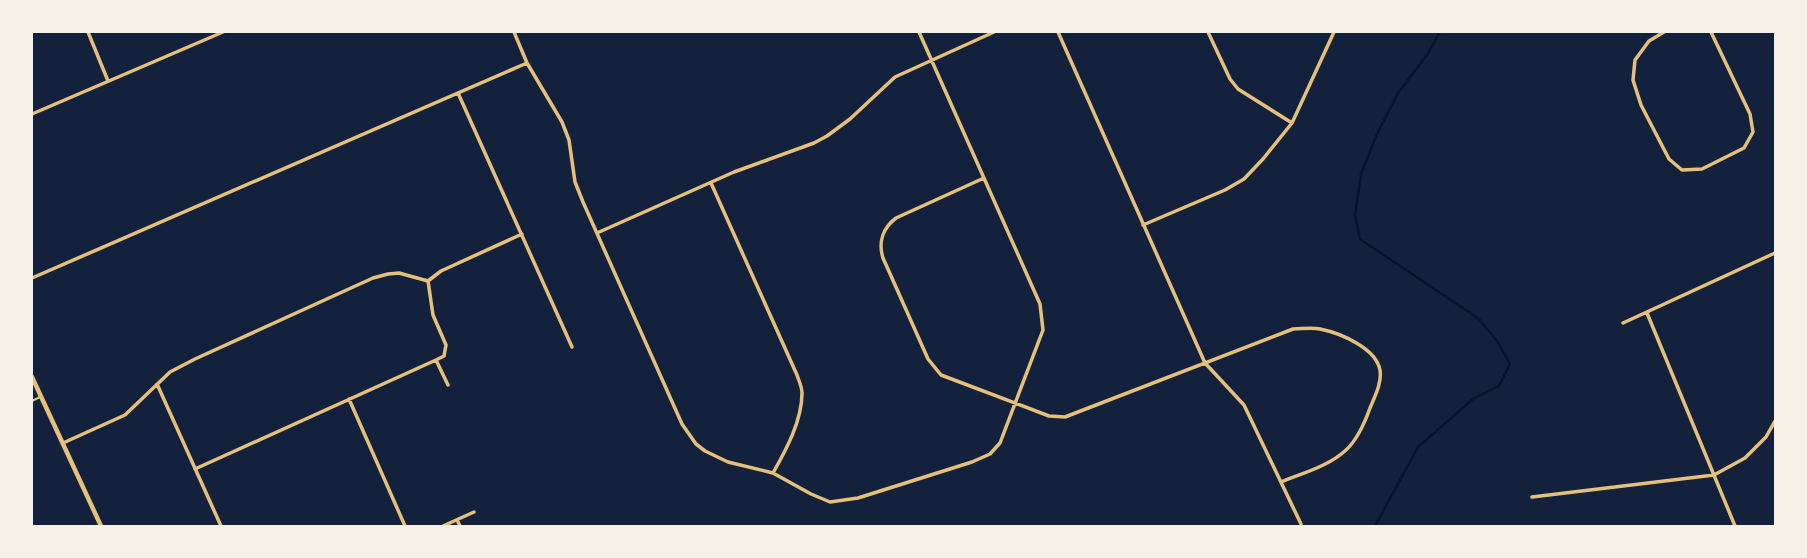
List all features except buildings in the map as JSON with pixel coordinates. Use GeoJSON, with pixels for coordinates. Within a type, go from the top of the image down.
{"type":"FeatureCollection","features":[{"type":"Feature","properties":{"kind":"street"},"geometry":{"type":"LineString","coordinates":[[88,32],[108,81]]}},
{"type":"Feature","properties":{"kind":"street"},"geometry":{"type":"LineString","coordinates":[[32,114],[223,32]]}},
{"type":"Feature","properties":{"kind":"street"},"geometry":{"type":"LineString","coordinates":[[514,32],[526,63],[562,122],[569,140],[575,182],[582,202],[598,233],[682,424],[696,444],[728,462],[773,473],[811,494],[830,502],[858,498],[972,462],[990,454],[1000,443],[1043,330],[1040,304],[919,32]]}},
{"type":"Feature","properties":{"kind":"street"},"geometry":{"type":"LineString","coordinates":[[598,233],[754,164],[814,143],[827,136],[850,119],[895,77],[994,32]]}},
{"type":"Feature","properties":{"kind":"street"},"geometry":{"type":"LineString","coordinates":[[1058,32],[1205,363],[1244,405],[1301,524]]}},
{"type":"Feature","properties":{"kind":"street"},"geometry":{"type":"LineString","coordinates":[[1208,32],[1230,79],[1238,89],[1292,123]]}},
{"type":"Feature","properties":{"kind":"street"},"geometry":{"type":"LineString","coordinates":[[1143,225],[1225,190],[1244,179],[1263,160],[1292,123],[1334,32]]}},
{"type":"Feature","properties":{"kind":"street"},"geometry":{"type":"LineString","coordinates":[[1664,32],[1649,41],[1635,60],[1633,80],[1641,104],[1668,158],[1682,170],[1702,169],[1744,148],[1753,132],[1750,114],[1711,32]]}},
{"type":"Feature","properties":{"kind":"street"},"geometry":{"type":"LineString","coordinates":[[32,278],[526,63]]}},
{"type":"Feature","properties":{"kind":"street"},"geometry":{"type":"LineString","coordinates":[[458,93],[572,347]]}},
{"type":"Feature","properties":{"kind":"street"},"geometry":{"type":"LineString","coordinates":[[984,178],[896,218],[889,223],[883,234],[881,252],[928,359],[935,370],[941,375],[1050,416],[1064,417],[1293,330],[1311,328],[1321,329],[1365,347],[1375,356],[1380,370],[1380,383],[1369,412],[1355,439],[1346,450],[1331,460],[1281,482]]}},
{"type":"Feature","properties":{"kind":"street"},"geometry":{"type":"LineString","coordinates":[[711,182],[797,375],[802,392],[798,416],[773,473]]}},
{"type":"Feature","properties":{"kind":"street"},"geometry":{"type":"LineString","coordinates":[[428,281],[441,271],[522,234]]}},
{"type":"Feature","properties":{"kind":"street"},"geometry":{"type":"LineString","coordinates":[[1623,323],[1775,253]]}},
{"type":"Feature","properties":{"kind":"street"},"geometry":{"type":"LineString","coordinates":[[63,443],[125,415],[170,372],[195,358],[373,278],[399,273],[428,281]]}},
{"type":"Feature","properties":{"kind":"street"},"geometry":{"type":"LineString","coordinates":[[195,468],[444,356],[446,345],[433,315],[428,281]]}},
{"type":"Feature","properties":{"kind":"street"},"geometry":{"type":"LineString","coordinates":[[1647,313],[1735,526]]}},
{"type":"Feature","properties":{"kind":"street"},"geometry":{"type":"LineString","coordinates":[[436,360],[448,385]]}},
{"type":"Feature","properties":{"kind":"street"},"geometry":{"type":"LineString","coordinates":[[32,377],[101,526]]}},
{"type":"Feature","properties":{"kind":"street"},"geometry":{"type":"LineString","coordinates":[[157,384],[221,526]]}},
{"type":"Feature","properties":{"kind":"street"},"geometry":{"type":"LineString","coordinates":[[349,399],[405,526]]}},
{"type":"Feature","properties":{"kind":"street"},"geometry":{"type":"LineString","coordinates":[[1532,497],[1714,475],[1745,458],[1766,437],[1775,421]]}},
{"type":"Feature","properties":{"kind":"street"},"geometry":{"type":"LineString","coordinates":[[443,526],[474,512]]}},
{"type":"Feature","properties":{"kind":"street"},"geometry":{"type":"LineString","coordinates":[[457,520],[460,526]]}},
{"type":"Feature","properties":{"kind":"lane"},"geometry":{"type":"LineString","coordinates":[[32,401],[41,397]]}},
{"type":"Feature","properties":{"kind":"waterway"},"geometry":{"type":"LineString","coordinates":[[1375,526],[1418,447],[1473,399],[1499,386],[1510,364],[1497,341],[1479,319],[1360,239],[1355,215],[1361,174],[1377,134],[1398,93],[1427,55],[1440,32]]}}]}
